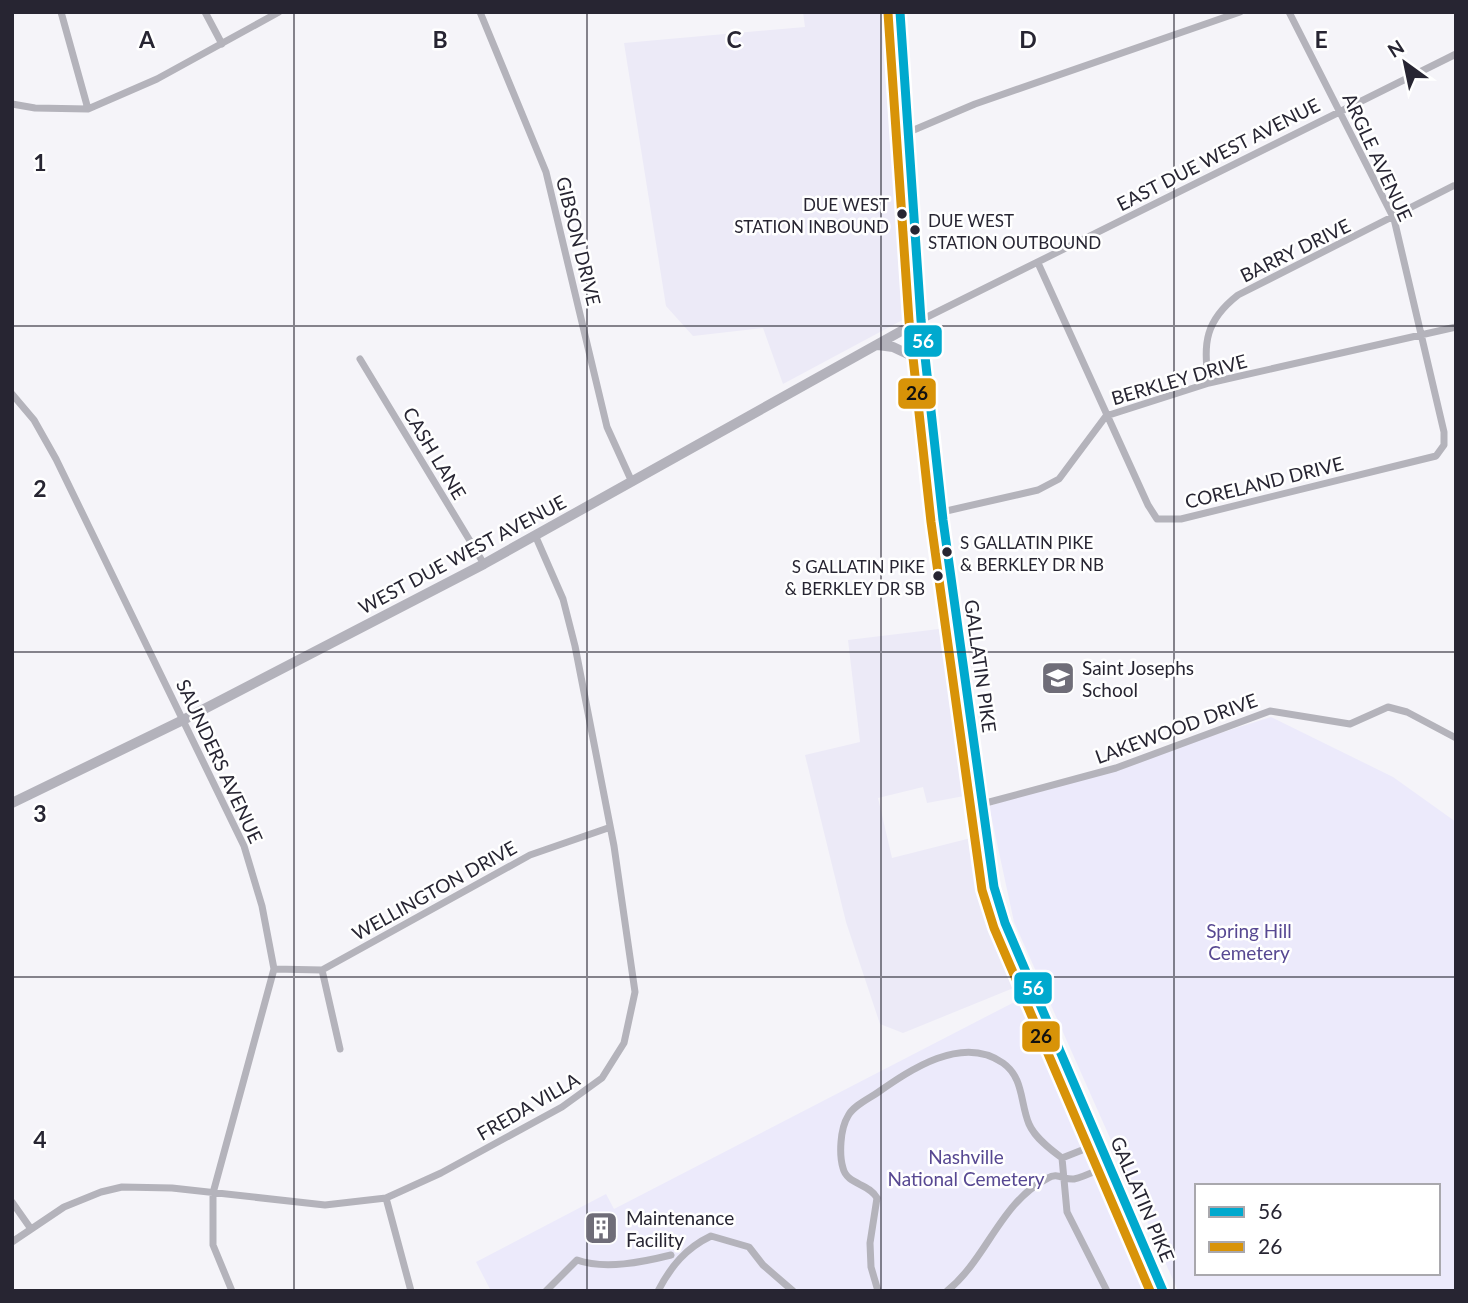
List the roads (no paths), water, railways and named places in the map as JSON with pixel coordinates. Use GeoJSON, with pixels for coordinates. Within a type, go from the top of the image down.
{"type":"FeatureCollection","features":[{"type":"Feature","properties":{"kind":"main road","name":"GALLATIN PIKE"},"geometry":{"type":"LineString","coordinates":[[900,12],[925,362],[942,512],[994,887],[1005,923],[1163,1291]]}},
{"type":"Feature","properties":{"kind":"main road","name":"WEST DUE WEST AVENUE"},"geometry":{"type":"LineString","coordinates":[[12,803],[183,720],[484,564],[921,320]]}},
{"type":"Feature","properties":{"kind":"main road"},"geometry":{"type":"LineString","coordinates":[[877,345],[893,347],[925,362]]}},
{"type":"Feature","properties":{"kind":"street"},"geometry":{"type":"LineString","coordinates":[[61,12],[88,109]]}},
{"type":"Feature","properties":{"kind":"street"},"geometry":{"type":"LineString","coordinates":[[205,12],[222,44]]}},
{"type":"Feature","properties":{"kind":"street"},"geometry":{"type":"LineString","coordinates":[[12,104],[35,108],[88,109],[157,79],[279,12]]}},
{"type":"Feature","properties":{"kind":"street","name":"GIBSON DRIVE"},"geometry":{"type":"LineString","coordinates":[[480,12],[546,172],[607,427],[632,482]]}},
{"type":"Feature","properties":{"kind":"street"},"geometry":{"type":"LineString","coordinates":[[909,132],[975,104],[1240,12]]}},
{"type":"Feature","properties":{"kind":"street","name":"ARGLE AVENUE"},"geometry":{"type":"LineString","coordinates":[[1289,12],[1394,219],[1419,335],[1444,432],[1444,445]]}},
{"type":"Feature","properties":{"kind":"street","name":"EAST DUE WEST AVENUE"},"geometry":{"type":"LineString","coordinates":[[921,320],[1456,54]]}},
{"type":"Feature","properties":{"kind":"street","name":"BARRY DRIVE"},"geometry":{"type":"LineString","coordinates":[[1209,383],[1209,327],[1219,310],[1238,295],[1394,219],[1453,186]]}},
{"type":"Feature","properties":{"kind":"street","name":"CORELAND DRIVE"},"geometry":{"type":"LineString","coordinates":[[1038,263],[1106,416],[1157,519],[1166,520],[1436,456],[1444,445]]}},
{"type":"Feature","properties":{"kind":"street","name":"BERKLEY DRIVE"},"geometry":{"type":"LineString","coordinates":[[942,512],[1038,490],[1059,479],[1106,416],[1209,383],[1456,327]]}},
{"type":"Feature","properties":{"kind":"street","name":"CASH LANE"},"geometry":{"type":"LineString","coordinates":[[360,359],[484,564]]}},
{"type":"Feature","properties":{"kind":"street","name":"SAUNDERS AVENUE"},"geometry":{"type":"LineString","coordinates":[[12,394],[34,420],[56,459],[244,846],[262,906],[274,969],[213,1193],[213,1245],[232,1291]]}},
{"type":"Feature","properties":{"kind":"street","name":"FREDA VILLA"},"geometry":{"type":"LineString","coordinates":[[12,1242],[64,1207],[117,1188],[172,1188],[325,1205],[386,1198],[441,1172],[573,1101],[602,1078],[613,1064],[626,1033],[635,992],[614,846],[608,828],[569,617],[555,577],[535,535]]}},
{"type":"Feature","properties":{"kind":"street","name":"LAKEWOOD DRIVE"},"geometry":{"type":"LineString","coordinates":[[982,804],[1116,768],[1270,711],[1350,724],[1388,707],[1407,712],[1456,738]]}},
{"type":"Feature","properties":{"kind":"street","name":"WELLINGTON DRIVE"},"geometry":{"type":"LineString","coordinates":[[322,970],[530,855],[608,828]]}},
{"type":"Feature","properties":{"kind":"street"},"geometry":{"type":"LineString","coordinates":[[274,969],[322,970],[340,1049]]}},
{"type":"Feature","properties":{"kind":"street"},"geometry":{"type":"LineString","coordinates":[[878,1291],[871,1267],[870,1243],[877,1198],[868,1187],[849,1179],[842,1167],[842,1136],[848,1116],[858,1106],[907,1072],[938,1058],[970,1052],[985,1054],[1003,1063],[1015,1075],[1029,1125],[1052,1151],[1062,1158]]}},
{"type":"Feature","properties":{"kind":"street"},"geometry":{"type":"LineString","coordinates":[[1062,1158],[1100,1143]]}},
{"type":"Feature","properties":{"kind":"street"},"geometry":{"type":"LineString","coordinates":[[1062,1158],[1066,1212],[1107,1291]]}},
{"type":"Feature","properties":{"kind":"street"},"geometry":{"type":"LineString","coordinates":[[955,1291],[987,1239],[1026,1193],[1049,1177],[1075,1179],[1110,1165]]}},
{"type":"Feature","properties":{"kind":"street"},"geometry":{"type":"LineString","coordinates":[[386,1198],[411,1291]]}},
{"type":"Feature","properties":{"kind":"street"},"geometry":{"type":"LineString","coordinates":[[12,1202],[32,1229]]}},
{"type":"Feature","properties":{"kind":"street"},"geometry":{"type":"LineString","coordinates":[[658,1291],[668,1272],[691,1246],[711,1236],[749,1247],[763,1265],[793,1291]]}},
{"type":"Feature","properties":{"kind":"street"},"geometry":{"type":"LineString","coordinates":[[547,1291],[577,1261],[589,1265],[640,1263],[671,1255]]}},
{"type":"Feature","properties":{"kind":"street"},"geometry":{"type":"LineString","coordinates":[[947,1291],[959,1281]]}},
{"type":"Feature","properties":{"kind":"place","name":"DUE WEST STATION INBOUND"},"geometry":{"type":"Point","coordinates":[902,214]}},
{"type":"Feature","properties":{"kind":"place","name":"DUE WEST STATION OUTBOUND"},"geometry":{"type":"Point","coordinates":[915,230]}},
{"type":"Feature","properties":{"kind":"place","name":"S GALLATIN PIKE & BERKLEY DR NB"},"geometry":{"type":"Point","coordinates":[947,552]}},
{"type":"Feature","properties":{"kind":"place","name":"S GALLATIN PIKE & BERKLEY DR SB"},"geometry":{"type":"Point","coordinates":[938,576]}},
{"type":"Feature","properties":{"kind":"place","name":"Saint Josephs School"},"geometry":{"type":"Point","coordinates":[1058,678]}},
{"type":"Feature","properties":{"kind":"place","name":"Maintenance Facility"},"geometry":{"type":"Point","coordinates":[601,1228]}},
{"type":"Feature","properties":{"kind":"park label","name":"Spring Hill Cemetery"},"geometry":{"type":"Point","coordinates":[1249,941]}},
{"type":"Feature","properties":{"kind":"park label","name":"Nashville National Cemetery"},"geometry":{"type":"Point","coordinates":[966,1167]}}]}
